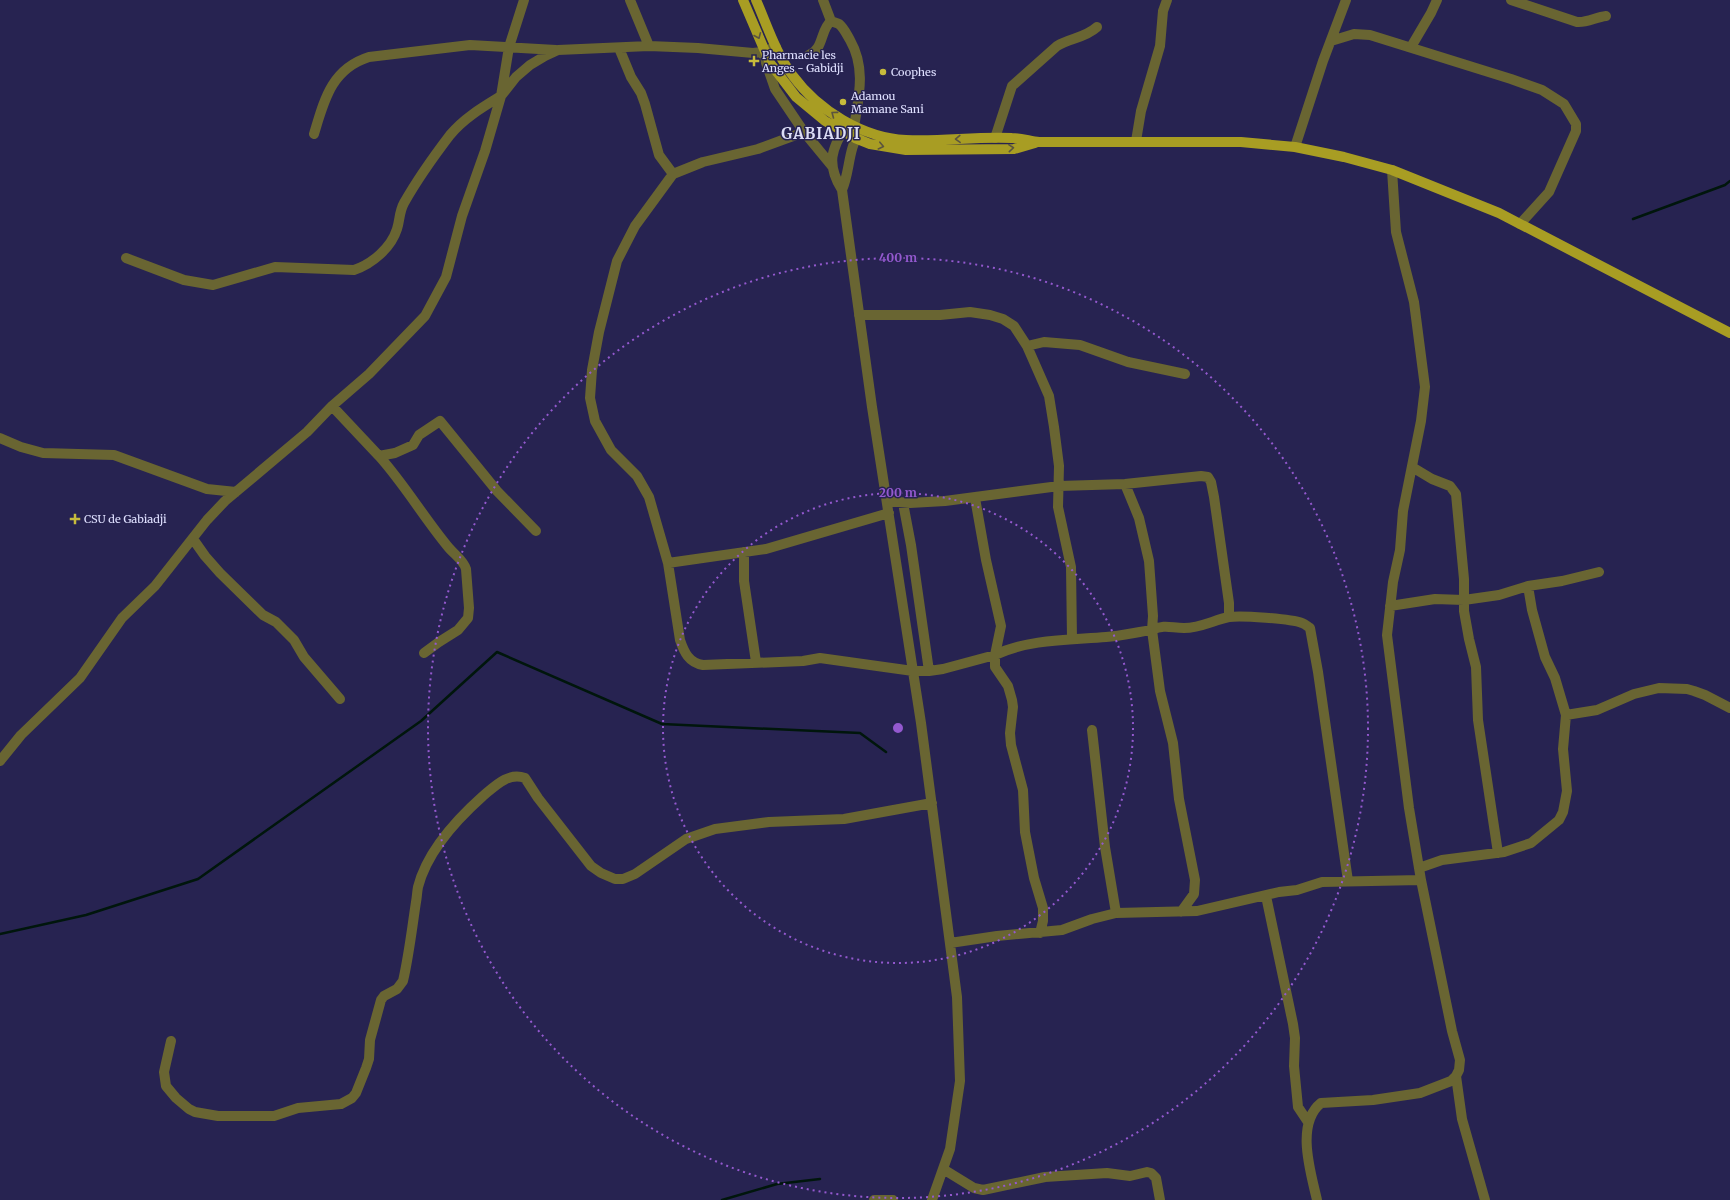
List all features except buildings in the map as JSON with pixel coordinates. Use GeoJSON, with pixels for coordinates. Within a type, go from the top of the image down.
{"type":"FeatureCollection","features":[{"type":"Feature","properties":{"kind":"main road"},"geometry":{"type":"LineString","coordinates":[[743,0],[770,63],[796,97],[825,121],[852,130],[905,140],[1013,138],[1039,142],[1241,142],[1295,147],[1344,157],[1392,170],[1499,213],[1730,333]]}},
{"type":"Feature","properties":{"kind":"main road"},"geometry":{"type":"LineString","coordinates":[[756,0],[776,47],[793,76],[820,103],[870,144],[906,150],[1014,149],[1039,142]]}},
{"type":"Feature","properties":{"kind":"street"},"geometry":{"type":"LineString","coordinates":[[0,761],[21,735],[80,678],[122,618],[155,586],[213,513],[307,432],[332,406],[369,374],[403,340],[429,310],[446,277],[462,216],[485,151],[501,96],[509,47],[524,0]]}},
{"type":"Feature","properties":{"kind":"street"},"geometry":{"type":"LineString","coordinates":[[630,0],[649,46]]}},
{"type":"Feature","properties":{"kind":"street"},"geometry":{"type":"LineString","coordinates":[[823,0],[831,21],[839,24],[844,29],[857,53],[861,70],[852,130],[847,178],[842,190]]}},
{"type":"Feature","properties":{"kind":"street"},"geometry":{"type":"LineString","coordinates":[[1136,141],[1141,111],[1160,46],[1163,11],[1167,0]]}},
{"type":"Feature","properties":{"kind":"street"},"geometry":{"type":"LineString","coordinates":[[1295,147],[1346,0]]}},
{"type":"Feature","properties":{"kind":"street"},"geometry":{"type":"LineString","coordinates":[[1411,47],[1432,13],[1437,0]]}},
{"type":"Feature","properties":{"kind":"street"},"geometry":{"type":"LineString","coordinates":[[1511,0],[1577,22],[1583,22],[1597,17],[1606,16]]}},
{"type":"Feature","properties":{"kind":"street"},"geometry":{"type":"LineString","coordinates":[[809,55],[818,49],[824,29],[831,21]]}},
{"type":"Feature","properties":{"kind":"street"},"geometry":{"type":"LineString","coordinates":[[996,138],[1009,92],[1015,82],[1057,46],[1090,33],[1097,28]]}},
{"type":"Feature","properties":{"kind":"street"},"geometry":{"type":"LineString","coordinates":[[1331,41],[1354,34],[1361,34],[1411,47],[1542,90],[1561,102],[1567,108],[1576,124],[1576,131],[1555,182],[1549,192],[1520,224]]}},
{"type":"Feature","properties":{"kind":"street"},"geometry":{"type":"LineString","coordinates":[[314,134],[321,110],[335,81],[350,65],[358,60],[368,57],[458,46],[558,50],[649,46],[698,48],[740,53],[764,52],[776,47]]}},
{"type":"Feature","properties":{"kind":"street"},"geometry":{"type":"LineString","coordinates":[[619,48],[631,77],[643,98],[658,155],[673,174]]}},
{"type":"Feature","properties":{"kind":"street"},"geometry":{"type":"LineString","coordinates":[[126,258],[184,280],[213,285],[275,267],[354,270],[364,267],[371,263],[388,245],[397,229],[398,218],[405,202],[450,136],[464,121],[501,96],[516,77],[530,65],[558,50]]}},
{"type":"Feature","properties":{"kind":"street"},"geometry":{"type":"LineString","coordinates":[[764,52],[775,89],[804,132],[832,166]]}},
{"type":"Feature","properties":{"kind":"street"},"geometry":{"type":"LineString","coordinates":[[852,130],[833,155],[832,166],[834,178],[842,190],[859,315],[932,803],[957,997],[960,1081],[950,1149],[944,1170],[932,1200]]}},
{"type":"Feature","properties":{"kind":"street"},"geometry":{"type":"LineString","coordinates":[[804,132],[758,149],[703,162],[673,174],[635,226],[617,261],[596,347],[590,398],[595,421],[611,450],[637,476],[649,497],[668,563],[680,640],[688,657],[698,664],[703,665],[803,661],[820,658],[913,671],[929,671],[943,669],[995,655],[1006,649],[1056,640],[1108,637],[1167,626],[1184,628],[1229,617],[1281,620],[1304,624],[1310,628],[1318,672],[1348,881]]}},
{"type":"Feature","properties":{"kind":"street"},"geometry":{"type":"LineString","coordinates":[[1317,1200],[1310,1171],[1307,1132],[1308,1122],[1312,1113],[1321,1103],[1373,1100],[1420,1093],[1451,1081],[1459,1070],[1460,1060],[1452,1031],[1421,880],[1409,808],[1387,635],[1390,606],[1400,550],[1403,507],[1424,402],[1424,376],[1414,302],[1396,232],[1392,170]]}},
{"type":"Feature","properties":{"kind":"street"},"geometry":{"type":"LineString","coordinates":[[859,315],[970,312],[990,315],[1003,319],[1014,326],[1027,346],[1049,396],[1059,466],[1058,507],[1071,567],[1072,639]]}},
{"type":"Feature","properties":{"kind":"street"},"geometry":{"type":"LineString","coordinates":[[1027,346],[1044,342],[1080,345],[1128,362],[1185,374]]}},
{"type":"Feature","properties":{"kind":"street"},"geometry":{"type":"LineString","coordinates":[[332,406],[379,456],[403,486],[415,505],[465,565],[469,608],[468,618],[458,630],[424,653]]}},
{"type":"Feature","properties":{"kind":"street"},"geometry":{"type":"LineString","coordinates":[[379,456],[396,453],[413,445],[419,436],[440,421],[497,491],[536,531]]}},
{"type":"Feature","properties":{"kind":"street"},"geometry":{"type":"LineString","coordinates":[[0,438],[22,447],[43,453],[114,455],[207,489],[236,492]]}},
{"type":"Feature","properties":{"kind":"street"},"geometry":{"type":"LineString","coordinates":[[1412,467],[1450,486],[1456,494],[1464,580],[1464,600],[1469,638],[1476,667],[1478,720],[1498,853]]}},
{"type":"Feature","properties":{"kind":"street"},"geometry":{"type":"LineString","coordinates":[[887,501],[903,503],[945,501],[1059,486],[1125,484],[1201,476],[1208,477],[1211,482],[1214,497],[1229,603],[1229,617]]}},
{"type":"Feature","properties":{"kind":"street"},"geometry":{"type":"LineString","coordinates":[[1125,484],[1139,518],[1148,554],[1153,616],[1152,630],[1160,691],[1173,743],[1179,799],[1194,880],[1194,894],[1181,912]]}},
{"type":"Feature","properties":{"kind":"street"},"geometry":{"type":"LineString","coordinates":[[975,498],[1000,626],[995,655],[995,667],[1008,686],[1012,700],[1013,707],[1010,733],[1011,745],[1023,790],[1025,832],[1034,878],[1043,908],[1043,921],[1040,933]]}},
{"type":"Feature","properties":{"kind":"street"},"geometry":{"type":"LineString","coordinates":[[903,503],[911,545],[929,671]]}},
{"type":"Feature","properties":{"kind":"street"},"geometry":{"type":"LineString","coordinates":[[668,563],[766,549],[889,513]]}},
{"type":"Feature","properties":{"kind":"street"},"geometry":{"type":"LineString","coordinates":[[193,539],[220,573],[263,615],[276,622],[294,640],[304,657],[340,699]]}},
{"type":"Feature","properties":{"kind":"street"},"geometry":{"type":"LineString","coordinates":[[744,552],[744,581],[756,662]]}},
{"type":"Feature","properties":{"kind":"street"},"geometry":{"type":"LineString","coordinates":[[1390,606],[1435,599],[1464,600],[1509,593],[1528,586],[1562,581],[1598,572]]}},
{"type":"Feature","properties":{"kind":"street"},"geometry":{"type":"LineString","coordinates":[[1419,868],[1442,860],[1498,853],[1531,843],[1558,820],[1563,812],[1567,791],[1563,749],[1566,716],[1532,610],[1528,586]]}},
{"type":"Feature","properties":{"kind":"street"},"geometry":{"type":"LineString","coordinates":[[1566,716],[1597,710],[1634,694],[1666,688],[1694,691],[1706,695],[1730,708]]}},
{"type":"Feature","properties":{"kind":"street"},"geometry":{"type":"LineString","coordinates":[[1092,730],[1105,847],[1116,913]]}},
{"type":"Feature","properties":{"kind":"street"},"geometry":{"type":"LineString","coordinates":[[171,1041],[164,1072],[166,1086],[170,1092],[189,1109],[201,1114],[218,1116],[274,1116],[298,1108],[341,1104],[352,1098],[356,1093],[369,1059],[370,1040],[381,1000],[384,996],[397,989],[403,981],[417,889],[425,868],[434,850],[474,804],[498,783],[512,776],[525,778],[538,798],[591,866],[601,873],[615,879],[623,879],[634,874],[686,839],[715,828],[769,822],[844,819],[932,803]]}},
{"type":"Feature","properties":{"kind":"street"},"geometry":{"type":"LineString","coordinates":[[950,943],[996,936],[1062,930],[1092,919],[1116,913],[1197,911],[1297,890],[1322,882],[1421,880]]}},
{"type":"Feature","properties":{"kind":"street"},"geometry":{"type":"LineString","coordinates":[[1266,896],[1293,1024],[1295,1038],[1294,1066],[1298,1107],[1308,1122]]}},
{"type":"Feature","properties":{"kind":"street"},"geometry":{"type":"LineString","coordinates":[[1456,1076],[1462,1119],[1485,1200]]}},
{"type":"Feature","properties":{"kind":"street"},"geometry":{"type":"LineString","coordinates":[[944,1170],[974,1188],[983,1190],[1045,1177],[1107,1173],[1130,1176],[1147,1172],[1151,1173],[1156,1178],[1160,1200]]}},
{"type":"Feature","properties":{"kind":"street"},"geometry":{"type":"LineString","coordinates":[[874,1200],[893,1200]]}},
{"type":"Feature","properties":{"kind":"waterway"},"geometry":{"type":"LineString","coordinates":[[1633,219],[1725,185],[1730,181]]}},
{"type":"Feature","properties":{"kind":"waterway"},"geometry":{"type":"LineString","coordinates":[[0,934],[86,915],[198,879],[421,721],[497,652],[662,724],[860,733],[886,752]]}},
{"type":"Feature","properties":{"kind":"waterway"},"geometry":{"type":"LineString","coordinates":[[722,1200],[777,1184],[820,1179]]}},
{"type":"Feature","properties":{"kind":"place","name":"Pharmacie les Anges - Gabidji"},"geometry":{"type":"Point","coordinates":[754,61]}},
{"type":"Feature","properties":{"kind":"place","name":"Coophes"},"geometry":{"type":"Point","coordinates":[883,72]}},
{"type":"Feature","properties":{"kind":"place","name":"Adamou Mamane Sani"},"geometry":{"type":"Point","coordinates":[843,102]}},
{"type":"Feature","properties":{"kind":"place","name":"CSU de Gabiadji"},"geometry":{"type":"Point","coordinates":[75,519]}},
{"type":"Feature","properties":{"kind":"district","name":"GABIADJI"},"geometry":{"type":"Point","coordinates":[821,134]}}]}
